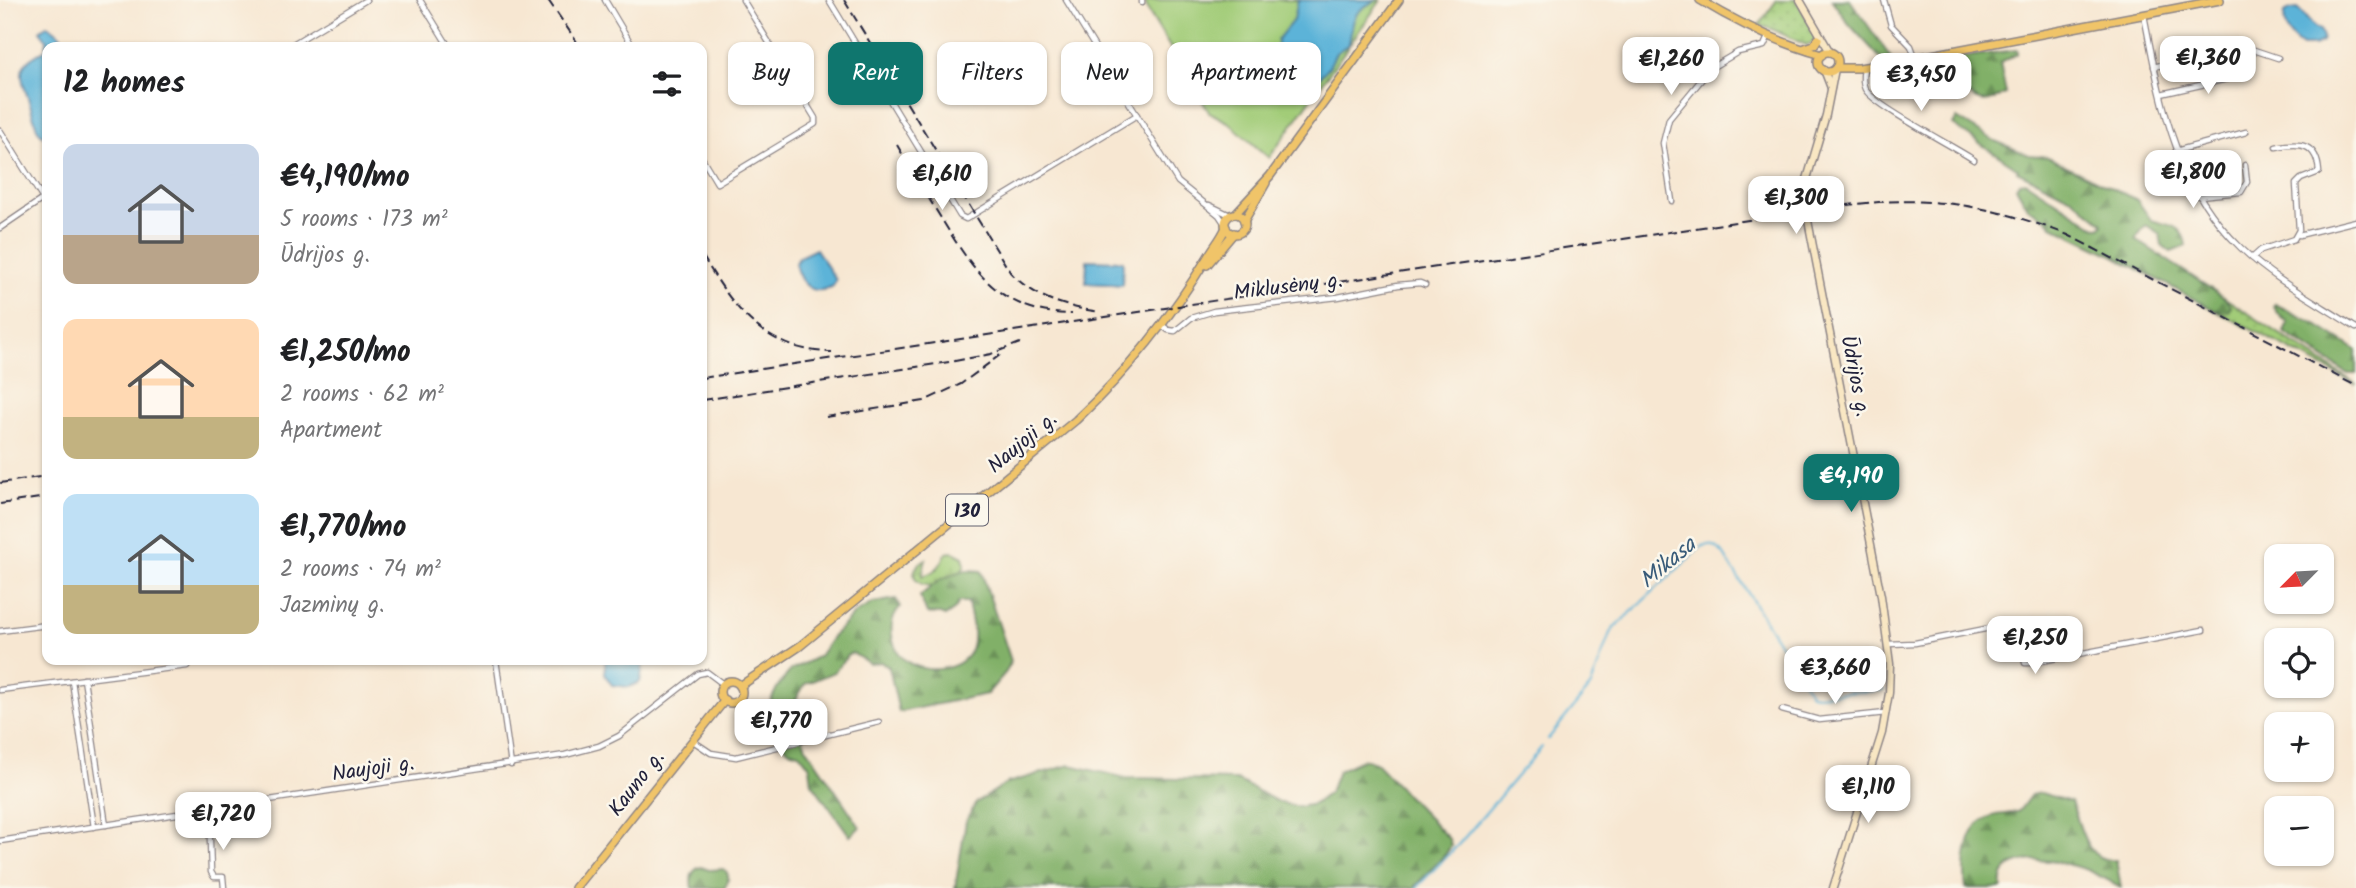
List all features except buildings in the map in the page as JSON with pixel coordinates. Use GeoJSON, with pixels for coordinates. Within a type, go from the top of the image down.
{"type":"FeatureCollection","features":[{"type":"Feature","properties":{"kind":"main road","name":"130"},"geometry":{"type":"LineString","coordinates":[[1234,233],[1242,230],[1244,221],[1270,176],[1399,0]]}},
{"type":"Feature","properties":{"kind":"main road"},"geometry":{"type":"LineString","coordinates":[[1700,0],[1731,19],[1786,43],[1864,67]]}},
{"type":"Feature","properties":{"kind":"main road"},"geometry":{"type":"LineString","coordinates":[[1800,0],[1817,36],[1831,90]]}},
{"type":"Feature","properties":{"kind":"main road"},"geometry":{"type":"LineString","coordinates":[[1824,70],[1864,67],[1916,58],[2220,0]]}},
{"type":"Feature","properties":{"kind":"main road"},"geometry":{"type":"LineString","coordinates":[[1802,48],[1811,46],[1817,36]]}},
{"type":"Feature","properties":{"kind":"main road"},"geometry":{"type":"LineString","coordinates":[[1786,43],[1823,56]]}},
{"type":"Feature","properties":{"kind":"main road"},"geometry":{"type":"LineString","coordinates":[[1835,68],[1837,58]]}},
{"type":"Feature","properties":{"kind":"main road","name":"Ūdrijos g."},"geometry":{"type":"LineString","coordinates":[[1833,888],[1877,753],[1887,713],[1890,679],[1889,644],[1805,205],[1807,179],[1835,68]]}},
{"type":"Feature","properties":{"kind":"main road","name":"130"},"geometry":{"type":"LineString","coordinates":[[1226,225],[1270,176]]}},
{"type":"Feature","properties":{"kind":"main road"},"geometry":{"type":"LineString","coordinates":[[1233,215],[1241,216],[1244,221]]}},
{"type":"Feature","properties":{"kind":"main road"},"geometry":{"type":"LineString","coordinates":[[1226,225],[1234,233]]}},
{"type":"Feature","properties":{"kind":"main road","name":"Naujoji g."},"geometry":{"type":"LineString","coordinates":[[1199,273],[1226,225]]}},
{"type":"Feature","properties":{"kind":"main road","name":"Naujoji g."},"geometry":{"type":"LineString","coordinates":[[740,686],[800,646],[1060,434],[1122,374],[1162,325],[1199,273],[1234,233]]}},
{"type":"Feature","properties":{"kind":"main road"},"geometry":{"type":"LineString","coordinates":[[725,700],[720,693],[723,684],[732,681],[740,686]]}},
{"type":"Feature","properties":{"kind":"main road","name":"130"},"geometry":{"type":"LineString","coordinates":[[725,700],[731,702],[739,698],[740,686]]}},
{"type":"Feature","properties":{"kind":"main road","name":"Kauno g."},"geometry":{"type":"LineString","coordinates":[[575,888],[725,700]]}},
{"type":"Feature","properties":{"kind":"street"},"geometry":{"type":"LineString","coordinates":[[420,0],[446,42]]}},
{"type":"Feature","properties":{"kind":"street"},"geometry":{"type":"LineString","coordinates":[[605,0],[630,42]]}},
{"type":"Feature","properties":{"kind":"street"},"geometry":{"type":"LineString","coordinates":[[707,166],[717,183],[815,124],[815,118],[743,0]]}},
{"type":"Feature","properties":{"kind":"street"},"geometry":{"type":"LineString","coordinates":[[829,0],[960,216],[966,219],[1137,116]]}},
{"type":"Feature","properties":{"kind":"street"},"geometry":{"type":"LineString","coordinates":[[1066,0],[1178,182],[1219,215],[1226,225]]}},
{"type":"Feature","properties":{"kind":"street"},"geometry":{"type":"LineString","coordinates":[[1884,0],[1891,24],[1912,46],[1916,58]]}},
{"type":"Feature","properties":{"kind":"street"},"geometry":{"type":"LineString","coordinates":[[296,42],[363,1]]}},
{"type":"Feature","properties":{"kind":"street"},"geometry":{"type":"LineString","coordinates":[[2144,14],[2154,67],[2176,151],[2198,196],[2227,233],[2252,258],[2356,328]]}},
{"type":"Feature","properties":{"kind":"street"},"geometry":{"type":"LineString","coordinates":[[1672,201],[1663,144],[1669,119],[1711,68],[1738,52],[1764,46],[1769,36]]}},
{"type":"Feature","properties":{"kind":"street"},"geometry":{"type":"LineString","coordinates":[[2154,67],[2242,46],[2278,58]]}},
{"type":"Feature","properties":{"kind":"street"},"geometry":{"type":"LineString","coordinates":[[1864,67],[1863,84],[1866,91],[1889,109],[1975,160]]}},
{"type":"Feature","properties":{"kind":"street"},"geometry":{"type":"LineString","coordinates":[[2161,94],[2249,74]]}},
{"type":"Feature","properties":{"kind":"street"},"geometry":{"type":"LineString","coordinates":[[0,130],[42,193]]}},
{"type":"Feature","properties":{"kind":"street"},"geometry":{"type":"LineString","coordinates":[[2176,151],[2246,132]]}},
{"type":"Feature","properties":{"kind":"street"},"geometry":{"type":"LineString","coordinates":[[2276,147],[2297,143],[2303,145],[2311,150],[2318,163],[2319,172],[2301,179],[2296,184],[2300,230],[2298,236]]}},
{"type":"Feature","properties":{"kind":"street"},"geometry":{"type":"LineString","coordinates":[[2198,196],[2241,192],[2247,182],[2245,164]]}},
{"type":"Feature","properties":{"kind":"street"},"geometry":{"type":"LineString","coordinates":[[0,229],[42,199]]}},
{"type":"Feature","properties":{"kind":"street"},"geometry":{"type":"LineString","coordinates":[[1199,199],[1233,215]]}},
{"type":"Feature","properties":{"kind":"street"},"geometry":{"type":"LineString","coordinates":[[2252,258],[2261,250],[2298,236],[2356,221]]}},
{"type":"Feature","properties":{"kind":"street","name":"Miklusėnų g."},"geometry":{"type":"LineString","coordinates":[[1162,325],[1175,331],[1191,318],[1214,311],[1338,297],[1398,285],[1425,285]]}},
{"type":"Feature","properties":{"kind":"street"},"geometry":{"type":"LineString","coordinates":[[1889,644],[1915,643],[2010,624],[2018,630],[2025,663],[2031,663],[2203,630]]}},
{"type":"Feature","properties":{"kind":"street"},"geometry":{"type":"LineString","coordinates":[[0,631],[42,626]]}},
{"type":"Feature","properties":{"kind":"street"},"geometry":{"type":"LineString","coordinates":[[0,690],[188,665]]}},
{"type":"Feature","properties":{"kind":"street"},"geometry":{"type":"LineString","coordinates":[[497,665],[511,765]]}},
{"type":"Feature","properties":{"kind":"street","name":"Naujoji g."},"geometry":{"type":"LineString","coordinates":[[0,841],[511,765],[589,749],[627,731],[698,674],[707,672],[723,684]]}},
{"type":"Feature","properties":{"kind":"street"},"geometry":{"type":"LineString","coordinates":[[84,679],[106,825]]}},
{"type":"Feature","properties":{"kind":"street"},"geometry":{"type":"LineString","coordinates":[[72,681],[94,827]]}},
{"type":"Feature","properties":{"kind":"street"},"geometry":{"type":"LineString","coordinates":[[1782,709],[1819,720],[1887,713]]}},
{"type":"Feature","properties":{"kind":"street"},"geometry":{"type":"LineString","coordinates":[[692,740],[711,753],[736,757],[879,722]]}},
{"type":"Feature","properties":{"kind":"street"},"geometry":{"type":"LineString","coordinates":[[209,810],[211,872],[214,877],[223,877],[224,888]]}},
{"type":"Feature","properties":{"kind":"green space"},"geometry":{"type":"Polygon","coordinates":[[[1145,0],[1381,0],[1321,85],[1321,42],[1167,42],[1147,9],[1145,0]]]}},
{"type":"Feature","properties":{"kind":"green space"},"geometry":{"type":"Polygon","coordinates":[[[1777,0],[1797,0],[1816,37],[1813,43],[1806,45],[1770,28],[1758,26],[1777,0]]]}},
{"type":"Feature","properties":{"kind":"green space"},"geometry":{"type":"Polygon","coordinates":[[[1832,0],[1850,0],[1891,58],[1882,60],[1849,24],[1832,0]]]}},
{"type":"Feature","properties":{"kind":"green space"},"geometry":{"type":"Polygon","coordinates":[[[2017,50],[2017,54],[2000,63],[2006,94],[1982,102],[1970,95],[1959,74],[1956,58],[2017,50]]]}},
{"type":"Feature","properties":{"kind":"green space"},"geometry":{"type":"Polygon","coordinates":[[[1205,105],[1307,105],[1269,158],[1228,122],[1209,112],[1205,105]]]}},
{"type":"Feature","properties":{"kind":"green space"},"geometry":{"type":"Polygon","coordinates":[[[1957,118],[1995,141],[2029,155],[2048,157],[2137,200],[2151,220],[2179,230],[2186,246],[2171,252],[2162,245],[2160,234],[2146,225],[2135,239],[2225,298],[2231,307],[2227,312],[2214,310],[2052,226],[2044,217],[2028,208],[2016,187],[2019,182],[2025,181],[2094,226],[2100,228],[2103,225],[2072,198],[2017,171],[2018,169],[1953,125],[1957,118]]]}},
{"type":"Feature","properties":{"kind":"green space"},"geometry":{"type":"Polygon","coordinates":[[[2225,298],[2356,384],[2214,310],[2222,309],[2225,298]]]}},
{"type":"Feature","properties":{"kind":"green space"},"geometry":{"type":"Polygon","coordinates":[[[2275,304],[2314,323],[2356,350],[2356,374],[2348,374],[2284,332],[2288,322],[2281,317],[2274,307],[2275,304]]]}},
{"type":"Feature","properties":{"kind":"green space"},"geometry":{"type":"Polygon","coordinates":[[[953,552],[963,557],[965,565],[962,571],[941,579],[932,586],[916,580],[914,572],[920,563],[926,559],[922,576],[937,568],[946,553],[953,552]]]}},
{"type":"Feature","properties":{"kind":"green space"},"geometry":{"type":"Polygon","coordinates":[[[967,570],[981,571],[1011,661],[1006,672],[987,694],[899,712],[889,667],[881,662],[869,663],[852,653],[834,672],[805,684],[795,701],[792,712],[806,747],[860,827],[850,836],[812,783],[810,767],[799,753],[788,750],[770,724],[767,718],[768,706],[778,686],[791,670],[819,656],[833,636],[855,613],[873,603],[896,599],[900,607],[893,621],[892,637],[899,653],[911,664],[938,669],[947,668],[963,660],[973,641],[968,602],[959,602],[955,609],[945,616],[927,614],[920,596],[940,579],[967,570]]]}},
{"type":"Feature","properties":{"kind":"green space"},"geometry":{"type":"Polygon","coordinates":[[[1364,759],[1376,763],[1449,839],[1451,846],[1445,855],[1413,888],[955,888],[966,821],[976,803],[1007,783],[1070,765],[1126,778],[1237,780],[1278,802],[1299,807],[1314,804],[1330,792],[1338,771],[1364,759]]]}},
{"type":"Feature","properties":{"kind":"green space"},"geometry":{"type":"Polygon","coordinates":[[[2041,793],[2071,802],[2090,849],[2105,859],[2116,860],[2121,887],[2087,870],[2034,860],[2010,866],[2003,875],[2002,888],[1966,888],[1966,857],[1976,827],[1992,816],[2019,811],[2031,795],[2041,793]]]}},
{"type":"Feature","properties":{"kind":"green space"},"geometry":{"type":"Polygon","coordinates":[[[701,867],[709,870],[724,869],[728,878],[724,888],[692,888],[692,875],[701,867]]]}},
{"type":"Feature","properties":{"kind":"water"},"geometry":{"type":"Polygon","coordinates":[[[1298,0],[1377,0],[1358,12],[1353,22],[1349,44],[1336,53],[1321,76],[1321,42],[1277,42],[1294,19],[1298,0]]]}},
{"type":"Feature","properties":{"kind":"water"},"geometry":{"type":"Polygon","coordinates":[[[2298,9],[2320,30],[2322,42],[2314,46],[2302,46],[2291,36],[2286,28],[2285,13],[2298,9]]]}},
{"type":"Feature","properties":{"kind":"water"},"geometry":{"type":"Polygon","coordinates":[[[47,25],[59,34],[63,42],[47,42],[40,31],[47,25]]]}},
{"type":"Feature","properties":{"kind":"water"},"geometry":{"type":"Polygon","coordinates":[[[42,52],[42,134],[37,128],[22,78],[23,67],[42,52]]]}},
{"type":"Feature","properties":{"kind":"water"},"geometry":{"type":"Polygon","coordinates":[[[816,249],[836,280],[833,286],[826,289],[808,287],[800,278],[795,264],[799,257],[816,249]]]}},
{"type":"Feature","properties":{"kind":"water"},"geometry":{"type":"Polygon","coordinates":[[[1087,260],[1123,261],[1122,285],[1086,283],[1087,260]]]}},
{"type":"Feature","properties":{"kind":"water"},"geometry":{"type":"Polygon","coordinates":[[[605,665],[643,666],[640,682],[629,687],[612,685],[605,675],[605,665]]]}},
{"type":"Feature","properties":{"kind":"waterway","name":"Mikasa"},"geometry":{"type":"LineString","coordinates":[[1548,739],[1591,686],[1610,633],[1705,545],[1714,546],[1723,553],[1811,694],[1884,690]]}},
{"type":"Feature","properties":{"kind":"waterway","name":"Mikasa"},"geometry":{"type":"LineString","coordinates":[[1416,888],[1459,844],[1542,747]]}},
{"type":"Feature","properties":{"kind":"railway"},"geometry":{"type":"LineString","coordinates":[[548,0],[577,42]]}},
{"type":"Feature","properties":{"kind":"railway"},"geometry":{"type":"LineString","coordinates":[[844,0],[1010,272],[1040,295],[1100,312]]}},
{"type":"Feature","properties":{"kind":"railway"},"geometry":{"type":"LineString","coordinates":[[897,145],[956,242],[981,275],[1010,299],[1028,307],[1072,314]]}},
{"type":"Feature","properties":{"kind":"railway"},"geometry":{"type":"LineString","coordinates":[[707,377],[1848,205],[1906,201],[1986,210],[2013,216],[2068,235],[2356,386]]}},
{"type":"Feature","properties":{"kind":"railway"},"geometry":{"type":"LineString","coordinates":[[707,263],[739,309],[769,335],[808,350],[832,352]]}},
{"type":"Feature","properties":{"kind":"railway"},"geometry":{"type":"LineString","coordinates":[[707,399],[955,361],[991,354],[1020,343]]}},
{"type":"Feature","properties":{"kind":"railway"},"geometry":{"type":"LineString","coordinates":[[826,417],[924,401],[961,384],[1000,355]]}},
{"type":"Feature","properties":{"kind":"railway"},"geometry":{"type":"LineString","coordinates":[[0,483],[42,477]]}},
{"type":"Feature","properties":{"kind":"railway"},"geometry":{"type":"LineString","coordinates":[[0,504],[42,498]]}}]}
